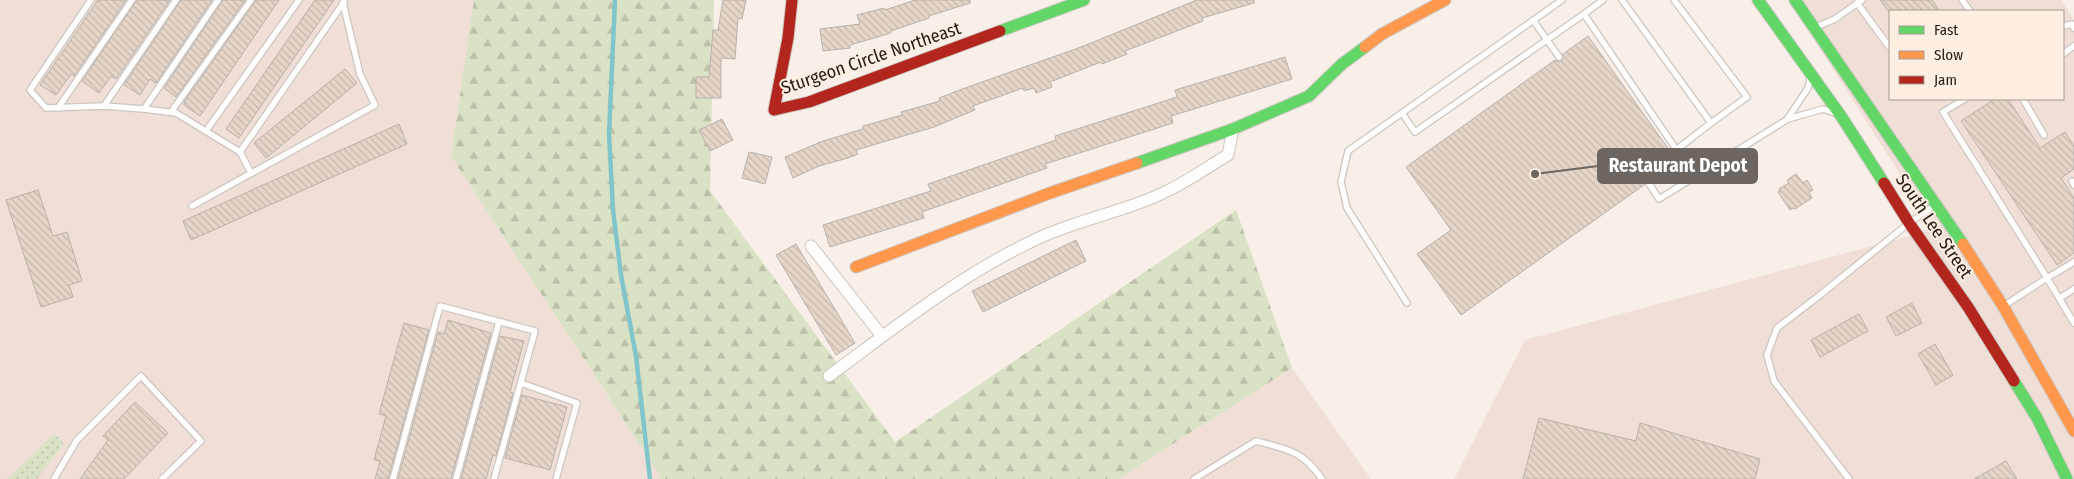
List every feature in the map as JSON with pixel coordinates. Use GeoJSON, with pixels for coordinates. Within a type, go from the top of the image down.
{"type":"FeatureCollection","features":[{"type":"Feature","properties":{"kind":"main road","name":"Sturgeon Circle Northeast"},"geometry":{"type":"LineString","coordinates":[[792,0],[788,38],[774,110],[808,102],[1084,0]]}},
{"type":"Feature","properties":{"kind":"main road"},"geometry":{"type":"LineString","coordinates":[[856,267],[1050,193],[1233,129],[1309,96],[1342,64],[1382,34],[1446,0]]}},
{"type":"Feature","properties":{"kind":"main road","name":"South Lee Street"},"geometry":{"type":"LineString","coordinates":[[1758,0],[1841,116],[1909,223],[1968,308],[2037,418],[2066,479]]}},
{"type":"Feature","properties":{"kind":"main road","name":"South Lee Street"},"geometry":{"type":"LineString","coordinates":[[1795,0],[1936,204],[2003,306],[2070,416],[2074,431]]}},
{"type":"Feature","properties":{"kind":"street"},"geometry":{"type":"LineString","coordinates":[[829,376],[936,298],[981,270],[1042,237],[1172,189],[1228,155],[1233,129]]}},
{"type":"Feature","properties":{"kind":"street"},"geometry":{"type":"LineString","coordinates":[[811,246],[882,336]]}},
{"type":"Feature","properties":{"kind":"lane"},"geometry":{"type":"LineString","coordinates":[[91,0],[30,90],[46,108],[104,106],[176,113],[240,152],[251,174]]}},
{"type":"Feature","properties":{"kind":"lane"},"geometry":{"type":"LineString","coordinates":[[58,108],[132,0]]}},
{"type":"Feature","properties":{"kind":"lane"},"geometry":{"type":"LineString","coordinates":[[104,106],[176,0]]}},
{"type":"Feature","properties":{"kind":"lane"},"geometry":{"type":"LineString","coordinates":[[144,109],[218,0]]}},
{"type":"Feature","properties":{"kind":"lane"},"geometry":{"type":"LineString","coordinates":[[171,112],[251,0]]}},
{"type":"Feature","properties":{"kind":"lane"},"geometry":{"type":"LineString","coordinates":[[206,131],[298,0]]}},
{"type":"Feature","properties":{"kind":"lane"},"geometry":{"type":"LineString","coordinates":[[1407,302],[1347,208],[1341,182],[1348,151],[1562,0]]}},
{"type":"Feature","properties":{"kind":"lane"},"geometry":{"type":"LineString","coordinates":[[1402,113],[1415,132],[1604,0]]}},
{"type":"Feature","properties":{"kind":"lane"},"geometry":{"type":"LineString","coordinates":[[1622,0],[1711,123]]}},
{"type":"Feature","properties":{"kind":"lane"},"geometry":{"type":"LineString","coordinates":[[1674,0],[1746,97],[1676,150]]}},
{"type":"Feature","properties":{"kind":"lane"},"geometry":{"type":"LineString","coordinates":[[240,152],[344,1]]}},
{"type":"Feature","properties":{"kind":"lane"},"geometry":{"type":"LineString","coordinates":[[192,206],[375,105],[360,74],[344,1]]}},
{"type":"Feature","properties":{"kind":"lane"},"geometry":{"type":"LineString","coordinates":[[1814,28],[1835,19],[1859,2],[1889,47]]}},
{"type":"Feature","properties":{"kind":"lane"},"geometry":{"type":"LineString","coordinates":[[1584,14],[1695,177]]}},
{"type":"Feature","properties":{"kind":"lane"},"geometry":{"type":"LineString","coordinates":[[1533,20],[1559,57]]}},
{"type":"Feature","properties":{"kind":"lane"},"geometry":{"type":"LineString","coordinates":[[2064,26],[2072,24],[2074,28]]}},
{"type":"Feature","properties":{"kind":"lane"},"geometry":{"type":"LineString","coordinates":[[1788,119],[1808,88],[1811,74]]}},
{"type":"Feature","properties":{"kind":"lane"},"geometry":{"type":"LineString","coordinates":[[1963,100],[1943,112],[2074,323]]}},
{"type":"Feature","properties":{"kind":"lane"},"geometry":{"type":"LineString","coordinates":[[2024,100],[2044,135]]}},
{"type":"Feature","properties":{"kind":"lane"},"geometry":{"type":"LineString","coordinates":[[1648,182],[1659,199],[1788,119],[1823,109],[1841,116]]}},
{"type":"Feature","properties":{"kind":"lane"},"geometry":{"type":"LineString","coordinates":[[1849,479],[1774,382],[1768,355],[1777,328],[1909,223],[1936,204]]}},
{"type":"Feature","properties":{"kind":"lane"},"geometry":{"type":"LineString","coordinates":[[2003,306],[2074,262]]}},
{"type":"Feature","properties":{"kind":"lane"},"geometry":{"type":"LineString","coordinates":[[2060,298],[2074,289]]}},
{"type":"Feature","properties":{"kind":"lane"},"geometry":{"type":"LineString","coordinates":[[393,479],[440,306],[535,331],[494,479]]}},
{"type":"Feature","properties":{"kind":"lane"},"geometry":{"type":"LineString","coordinates":[[456,479],[499,322]]}},
{"type":"Feature","properties":{"kind":"lane"},"geometry":{"type":"LineString","coordinates":[[54,479],[77,440],[141,376],[201,441],[162,479]]}},
{"type":"Feature","properties":{"kind":"lane"},"geometry":{"type":"LineString","coordinates":[[521,383],[577,402],[556,479]]}},
{"type":"Feature","properties":{"kind":"lane"},"geometry":{"type":"LineString","coordinates":[[1194,479],[1256,440],[1293,451],[1312,464],[1322,479]]}},
{"type":"Feature","properties":{"kind":"shaded area"},"geometry":{"type":"Polygon","coordinates":[[[0,0],[474,0],[451,156],[661,477],[660,479],[0,479],[0,0]]]}},
{"type":"Feature","properties":{"kind":"shaded area"},"geometry":{"type":"Polygon","coordinates":[[[1789,0],[2061,0],[2074,20],[2074,479],[1454,479],[1525,340],[1935,229],[1789,0]]]}},
{"type":"Feature","properties":{"kind":"shaded area"},"geometry":{"type":"Polygon","coordinates":[[[1292,368],[1371,479],[1118,479],[1292,368]]]}},
{"type":"Feature","properties":{"kind":"green space"},"geometry":{"type":"Polygon","coordinates":[[[474,0],[714,0],[710,191],[895,442],[1236,210],[1292,368],[1118,479],[660,479],[661,477],[451,156],[474,0]]]}},
{"type":"Feature","properties":{"kind":"green space"},"geometry":{"type":"Polygon","coordinates":[[[56,436],[63,444],[37,479],[7,479],[51,437],[56,436]]]}},
{"type":"Feature","properties":{"kind":"building"},"geometry":{"type":"Polygon","coordinates":[[[98,0],[126,0],[74,76],[71,74],[56,95],[40,85],[98,0]]]}},
{"type":"Feature","properties":{"kind":"building"},"geometry":{"type":"Polygon","coordinates":[[[137,0],[170,0],[116,79],[111,76],[99,93],[82,81],[137,0]]]}},
{"type":"Feature","properties":{"kind":"building"},"geometry":{"type":"Polygon","coordinates":[[[181,0],[212,0],[156,83],[150,79],[140,95],[124,85],[181,0]]]}},
{"type":"Feature","properties":{"kind":"building"},"geometry":{"type":"Polygon","coordinates":[[[223,0],[245,0],[176,97],[164,88],[223,0]]]}},
{"type":"Feature","properties":{"kind":"building"},"geometry":{"type":"Polygon","coordinates":[[[256,0],[279,0],[200,116],[184,105],[184,102],[256,0]]]}},
{"type":"Feature","properties":{"kind":"building"},"geometry":{"type":"Polygon","coordinates":[[[315,0],[334,0],[239,138],[226,129],[315,0]]]}},
{"type":"Feature","properties":{"kind":"building"},"geometry":{"type":"Polygon","coordinates":[[[723,0],[746,0],[742,19],[738,18],[735,59],[721,58],[721,98],[696,98],[696,77],[709,77],[713,30],[718,30],[723,0]]]}},
{"type":"Feature","properties":{"kind":"building"},"geometry":{"type":"Polygon","coordinates":[[[915,0],[970,0],[970,3],[929,16],[929,18],[891,31],[891,33],[850,45],[850,48],[823,51],[820,29],[860,24],[857,15],[884,8],[885,10],[915,0]]]}},
{"type":"Feature","properties":{"kind":"building"},"geometry":{"type":"Polygon","coordinates":[[[1197,0],[1254,0],[1254,3],[1202,18],[1203,21],[1125,51],[1127,54],[1050,82],[1052,87],[1036,93],[1034,88],[1024,91],[1023,88],[973,106],[975,110],[934,127],[856,150],[858,154],[819,166],[793,178],[785,157],[823,141],[863,129],[863,126],[902,115],[901,112],[940,101],[939,98],[1081,47],[1197,0]]]}},
{"type":"Feature","properties":{"kind":"building"},"geometry":{"type":"Polygon","coordinates":[[[1880,0],[1932,0],[1939,10],[1889,10],[1880,0]]]}},
{"type":"Feature","properties":{"kind":"building"},"geometry":{"type":"Polygon","coordinates":[[[1588,36],[1677,161],[1652,179],[1645,178],[1644,185],[1461,315],[1417,254],[1451,230],[1406,167],[1555,60],[1559,62],[1562,60],[1563,54],[1588,36]]]}},
{"type":"Feature","properties":{"kind":"building"},"geometry":{"type":"Polygon","coordinates":[[[1285,57],[1292,79],[1171,116],[1173,123],[1045,164],[1047,168],[922,212],[924,218],[830,247],[823,225],[931,191],[928,184],[1056,140],[1055,136],[1177,97],[1175,90],[1285,57]]]}},
{"type":"Feature","properties":{"kind":"building"},"geometry":{"type":"Polygon","coordinates":[[[345,69],[357,83],[266,158],[254,143],[345,69]]]}},
{"type":"Feature","properties":{"kind":"building"},"geometry":{"type":"Polygon","coordinates":[[[1993,100],[2009,100],[2040,148],[2065,132],[2074,146],[2074,169],[2061,178],[2074,198],[2074,253],[2057,265],[1961,121],[1993,100]]]}},
{"type":"Feature","properties":{"kind":"building"},"geometry":{"type":"Polygon","coordinates":[[[722,119],[733,140],[710,151],[699,130],[722,119]]]}},
{"type":"Feature","properties":{"kind":"building"},"geometry":{"type":"Polygon","coordinates":[[[399,124],[407,144],[191,240],[183,221],[399,124]]]}},
{"type":"Feature","properties":{"kind":"building"},"geometry":{"type":"Polygon","coordinates":[[[749,152],[772,157],[765,184],[742,178],[749,152]]]}},
{"type":"Feature","properties":{"kind":"building"},"geometry":{"type":"Polygon","coordinates":[[[1796,174],[1803,183],[1807,180],[1813,190],[1809,192],[1812,198],[1795,209],[1790,210],[1778,192],[1780,191],[1779,189],[1789,183],[1787,180],[1796,174]]]}},
{"type":"Feature","properties":{"kind":"building"},"geometry":{"type":"Polygon","coordinates":[[[38,190],[53,236],[67,232],[82,281],[69,285],[73,297],[41,307],[6,200],[38,190]]]}},
{"type":"Feature","properties":{"kind":"building"},"geometry":{"type":"Polygon","coordinates":[[[1076,240],[1086,261],[983,312],[972,291],[1076,240]]]}},
{"type":"Feature","properties":{"kind":"building"},"geometry":{"type":"Polygon","coordinates":[[[796,244],[855,343],[836,355],[776,255],[796,244]]]}},
{"type":"Feature","properties":{"kind":"building"},"geometry":{"type":"Polygon","coordinates":[[[1912,303],[1922,323],[1896,336],[1886,317],[1912,303]]]}},
{"type":"Feature","properties":{"kind":"building"},"geometry":{"type":"Polygon","coordinates":[[[1859,314],[1868,331],[1820,357],[1811,340],[1859,314]]]}},
{"type":"Feature","properties":{"kind":"building"},"geometry":{"type":"Polygon","coordinates":[[[448,320],[491,333],[451,479],[398,479],[438,332],[444,334],[448,320]]]}},
{"type":"Feature","properties":{"kind":"building"},"geometry":{"type":"Polygon","coordinates":[[[404,323],[429,330],[388,479],[375,479],[380,461],[374,460],[386,416],[379,414],[404,323]]]}},
{"type":"Feature","properties":{"kind":"building"},"geometry":{"type":"Polygon","coordinates":[[[500,336],[524,341],[510,392],[513,393],[496,456],[493,455],[486,479],[461,479],[500,336]]]}},
{"type":"Feature","properties":{"kind":"building"},"geometry":{"type":"Polygon","coordinates":[[[1935,344],[1953,375],[1936,385],[1918,354],[1935,344]]]}},
{"type":"Feature","properties":{"kind":"building"},"geometry":{"type":"Polygon","coordinates":[[[522,395],[567,407],[550,470],[505,458],[522,395]]]}},
{"type":"Feature","properties":{"kind":"building"},"geometry":{"type":"Polygon","coordinates":[[[135,402],[168,433],[124,479],[80,479],[108,440],[103,436],[135,402]]]}},
{"type":"Feature","properties":{"kind":"building"},"geometry":{"type":"Polygon","coordinates":[[[1539,418],[1636,441],[1640,423],[1760,459],[1755,479],[1523,479],[1539,418]]]}},
{"type":"Feature","properties":{"kind":"building"},"geometry":{"type":"Polygon","coordinates":[[[2006,461],[2017,479],[1974,479],[2006,461]]]}},
{"type":"Feature","properties":{"kind":"waterway"},"geometry":{"type":"LineString","coordinates":[[615,0],[609,134],[613,210],[621,275],[636,356],[650,479]]}},
{"type":"Feature","properties":{"kind":"traffic: fast"},"geometry":{"type":"LineString","coordinates":[[1000,31],[1084,0]]}},
{"type":"Feature","properties":{"kind":"traffic: fast"},"geometry":{"type":"LineString","coordinates":[[1758,0],[1841,116],[1884,183]]}},
{"type":"Feature","properties":{"kind":"traffic: fast"},"geometry":{"type":"LineString","coordinates":[[1795,0],[1963,244]]}},
{"type":"Feature","properties":{"kind":"traffic: fast"},"geometry":{"type":"LineString","coordinates":[[1137,163],[1233,129],[1309,96],[1342,64],[1365,47]]}},
{"type":"Feature","properties":{"kind":"traffic: fast"},"geometry":{"type":"LineString","coordinates":[[2014,381],[2037,418],[2067,479]]}},
{"type":"Feature","properties":{"kind":"traffic: slow"},"geometry":{"type":"LineString","coordinates":[[1365,47],[1382,34],[1445,0]]}},
{"type":"Feature","properties":{"kind":"traffic: slow"},"geometry":{"type":"LineString","coordinates":[[856,267],[1050,193],[1137,163]]}},
{"type":"Feature","properties":{"kind":"traffic: slow"},"geometry":{"type":"LineString","coordinates":[[1963,244],[2003,306],[2074,431]]}},
{"type":"Feature","properties":{"kind":"traffic: jam"},"geometry":{"type":"LineString","coordinates":[[792,0],[788,38],[774,110],[809,102],[1000,31]]}},
{"type":"Feature","properties":{"kind":"traffic: jam"},"geometry":{"type":"LineString","coordinates":[[1884,183],[1909,223],[1968,307],[2014,381]]}},
{"type":"Feature","properties":{"kind":"place","name":"Restaurant Depot"},"geometry":{"type":"Point","coordinates":[1535,174]}}]}
